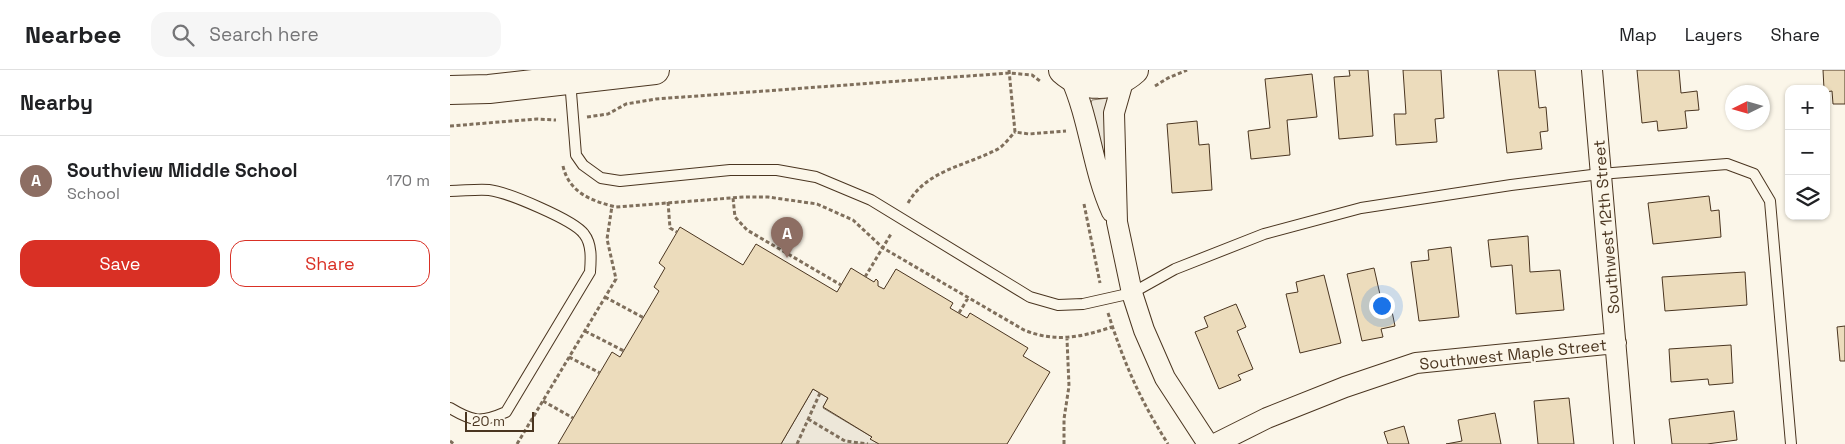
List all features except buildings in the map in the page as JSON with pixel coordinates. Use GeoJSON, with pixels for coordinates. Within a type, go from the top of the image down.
{"type":"FeatureCollection","features":[{"type":"Feature","properties":{"kind":"street"},"geometry":{"type":"LineString","coordinates":[[450,90],[489,89],[569,78],[655,70]]}},
{"type":"Feature","properties":{"kind":"street","name":"Southwest 12th Street"},"geometry":{"type":"LineString","coordinates":[[1592,70],[1624,444]]}},
{"type":"Feature","properties":{"kind":"street"},"geometry":{"type":"LineString","coordinates":[[1058,77],[1096,85],[1136,79]]}},
{"type":"Feature","properties":{"kind":"street"},"geometry":{"type":"LineString","coordinates":[[1058,77],[1084,111],[1099,179],[1116,222],[1132,293],[1144,330],[1165,378],[1208,444]]}},
{"type":"Feature","properties":{"kind":"street"},"geometry":{"type":"LineString","coordinates":[[1116,222],[1114,113],[1136,79]]}},
{"type":"Feature","properties":{"kind":"street","name":"Southwest Maple Street"},"geometry":{"type":"LineString","coordinates":[[1216,444],[1267,418],[1416,363],[1616,343]]}},
{"type":"Feature","properties":{"kind":"lane"},"geometry":{"type":"LineString","coordinates":[[569,78],[576,155],[583,165],[601,178],[620,181],[730,170],[776,170],[816,177],[871,200],[1030,297],[1058,305],[1083,304],[1132,293],[1175,269],[1264,234],[1361,208],[1511,185],[1600,174],[1727,164],[1754,174],[1770,201],[1791,444]]}},
{"type":"Feature","properties":{"kind":"lane"},"geometry":{"type":"LineString","coordinates":[[450,191],[490,190],[517,198],[563,219],[584,234],[592,254],[590,272],[506,412],[488,420],[468,419],[450,408]]}},
{"type":"Feature","properties":{"kind":"path"},"geometry":{"type":"LineString","coordinates":[[1136,79],[1168,78],[1188,70]]}},
{"type":"Feature","properties":{"kind":"path"},"geometry":{"type":"LineString","coordinates":[[905,210],[923,187],[946,169],[998,150],[1015,132],[1009,72]]}},
{"type":"Feature","properties":{"kind":"path"},"geometry":{"type":"LineString","coordinates":[[585,118],[608,114],[626,104],[665,98],[1009,72],[1058,77]]}},
{"type":"Feature","properties":{"kind":"path"},"geometry":{"type":"LineString","coordinates":[[450,126],[537,119],[559,121],[558,127]]}},
{"type":"Feature","properties":{"kind":"path"},"geometry":{"type":"LineString","coordinates":[[1015,132],[1029,134],[1069,131],[1067,123]]}},
{"type":"Feature","properties":{"kind":"path"},"geometry":{"type":"LineString","coordinates":[[562,163],[568,180],[576,190],[598,203],[612,206],[768,197],[817,204],[853,220],[883,248],[1031,334],[1067,339],[1112,328]]}},
{"type":"Feature","properties":{"kind":"path"},"geometry":{"type":"LineString","coordinates":[[1082,196],[1103,298],[1112,328],[1143,405],[1168,444]]}},
{"type":"Feature","properties":{"kind":"path"},"geometry":{"type":"LineString","coordinates":[[733,198],[735,217],[747,230],[841,285]]}},
{"type":"Feature","properties":{"kind":"path"},"geometry":{"type":"LineString","coordinates":[[668,202],[670,228],[677,232]]}},
{"type":"Feature","properties":{"kind":"path"},"geometry":{"type":"LineString","coordinates":[[517,444],[616,279],[607,239],[612,206]]}},
{"type":"Feature","properties":{"kind":"path"},"geometry":{"type":"LineString","coordinates":[[865,277],[892,234]]}},
{"type":"Feature","properties":{"kind":"path"},"geometry":{"type":"LineString","coordinates":[[605,297],[644,318]]}},
{"type":"Feature","properties":{"kind":"path"},"geometry":{"type":"LineString","coordinates":[[959,313],[968,298]]}},
{"type":"Feature","properties":{"kind":"path"},"geometry":{"type":"LineString","coordinates":[[585,331],[624,351]]}},
{"type":"Feature","properties":{"kind":"path"},"geometry":{"type":"LineString","coordinates":[[1064,444],[1064,418],[1069,386],[1067,339]]}},
{"type":"Feature","properties":{"kind":"path"},"geometry":{"type":"LineString","coordinates":[[569,357],[600,373]]}},
{"type":"Feature","properties":{"kind":"path"},"geometry":{"type":"LineString","coordinates":[[797,444],[820,393]]}},
{"type":"Feature","properties":{"kind":"path"},"geometry":{"type":"LineString","coordinates":[[542,401],[573,418]]}},
{"type":"Feature","properties":{"kind":"path"},"geometry":{"type":"LineString","coordinates":[[808,419],[845,441],[868,444]]}},
{"type":"Feature","properties":{"kind":"path"},"geometry":{"type":"LineString","coordinates":[[450,442],[454,444]]}},
{"type":"Feature","properties":{"kind":"shaded area"},"geometry":{"type":"Polygon","coordinates":[[[1108,98],[1108,177],[1094,129],[1091,103],[1092,100],[1108,98]]]}},
{"type":"Feature","properties":{"kind":"shaded area"},"geometry":{"type":"Polygon","coordinates":[[[813,389],[828,398],[823,408],[872,437],[871,439],[879,444],[781,444],[813,389]]]}},
{"type":"Feature","properties":{"kind":"place","name":"Southview Middle School"},"geometry":{"type":"Point","coordinates":[787,258]}}]}
